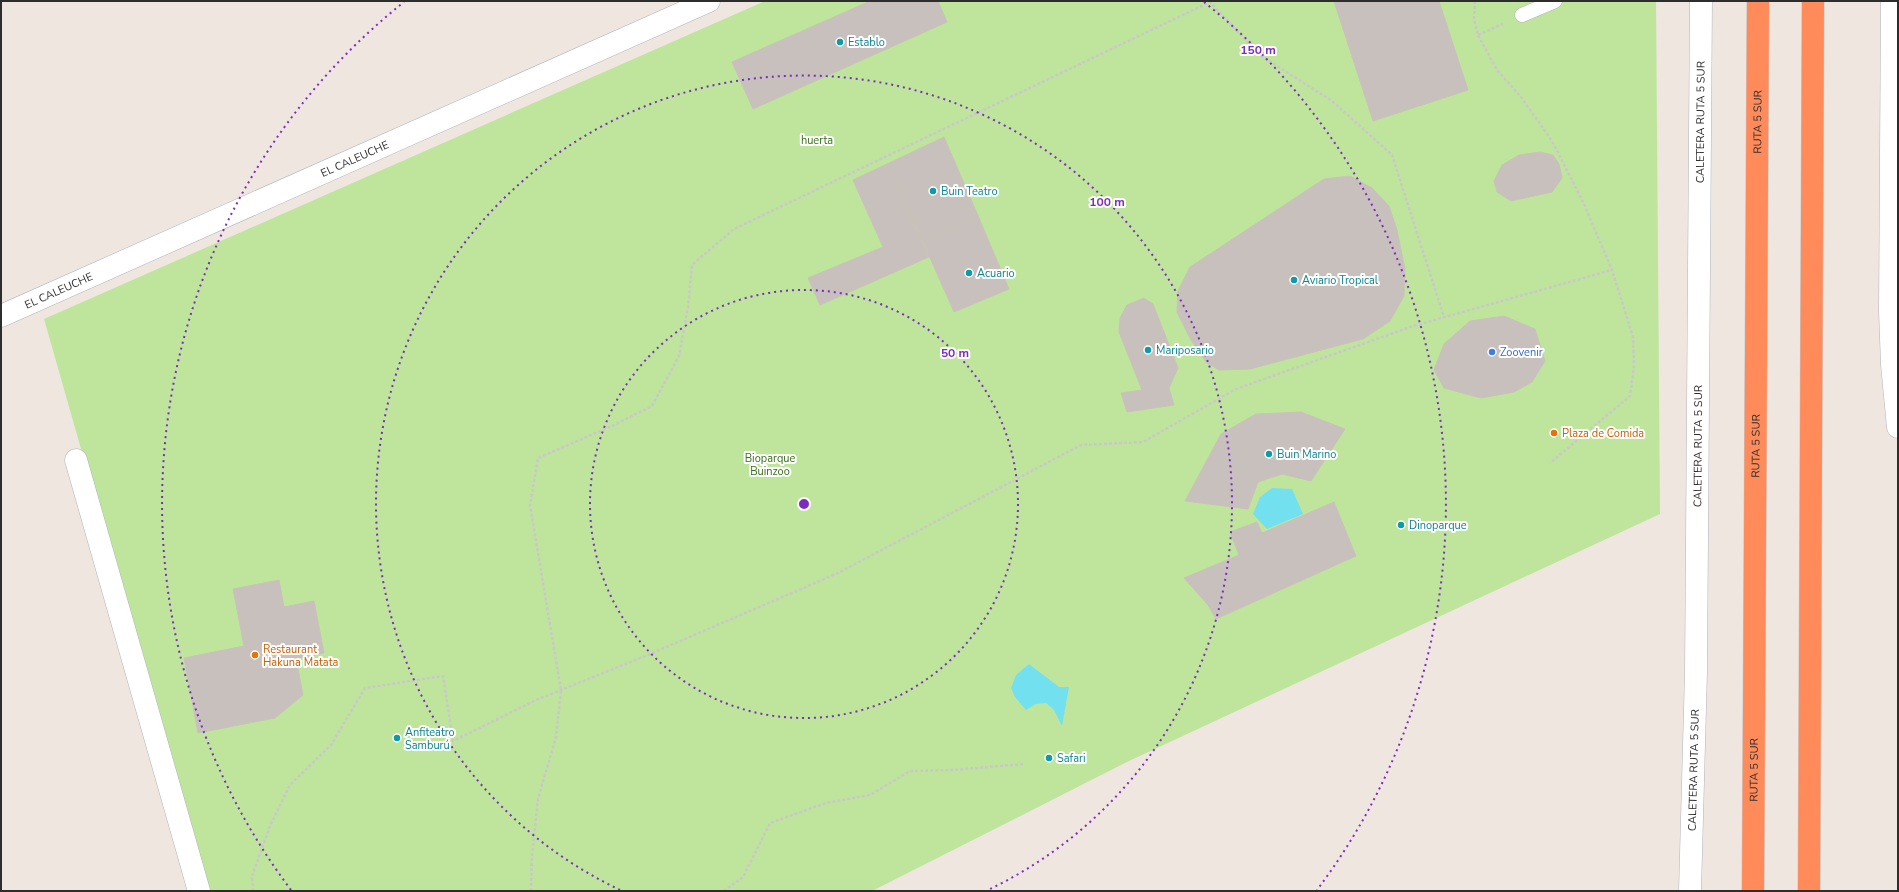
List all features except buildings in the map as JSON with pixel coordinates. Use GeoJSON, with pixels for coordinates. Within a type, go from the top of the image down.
{"type":"FeatureCollection","features":[{"type":"Feature","properties":{"kind":"highway","name":"RUTA 5 SUR"},"geometry":{"type":"LineString","coordinates":[[1753,891],[1758,1]]}},
{"type":"Feature","properties":{"kind":"highway"},"geometry":{"type":"LineString","coordinates":[[1809,891],[1813,1]]}},
{"type":"Feature","properties":{"kind":"main road","name":"EL CALEUCHE"},"geometry":{"type":"LineString","coordinates":[[1,316],[709,1]]}},
{"type":"Feature","properties":{"kind":"main road","name":"CALETERA RUTA 5 SUR"},"geometry":{"type":"LineString","coordinates":[[1690,891],[1696,672],[1701,1]]}},
{"type":"Feature","properties":{"kind":"main road"},"geometry":{"type":"LineString","coordinates":[[1892,1],[1890,311],[1892,365],[1898,427]]}},
{"type":"Feature","properties":{"kind":"main road"},"geometry":{"type":"LineString","coordinates":[[76,460],[199,891]]}},
{"type":"Feature","properties":{"kind":"lane"},"geometry":{"type":"LineString","coordinates":[[1522,16],[1554,1]]}},
{"type":"Feature","properties":{"kind":"path"},"geometry":{"type":"LineString","coordinates":[[1475,1],[1474,19],[1478,36],[1497,70],[1521,97],[1552,141],[1584,204],[1612,270],[1633,337],[1634,366],[1630,396],[1550,463]]}},
{"type":"Feature","properties":{"kind":"path"},"geometry":{"type":"LineString","coordinates":[[530,891],[538,800],[556,737],[561,690],[530,504],[538,458],[614,425],[652,406],[679,356],[688,307],[692,265],[734,229],[1210,2],[1260,54],[1332,101],[1392,155],[1444,318]]}},
{"type":"Feature","properties":{"kind":"path"},"geometry":{"type":"LineString","coordinates":[[1478,36],[1522,16]]}},
{"type":"Feature","properties":{"kind":"path"},"geometry":{"type":"LineString","coordinates":[[253,891],[252,876],[270,826],[290,785],[331,745],[365,688],[443,676],[453,741],[536,700],[648,655],[838,573],[1081,445],[1143,442],[1236,389],[1413,326],[1612,270]]}},
{"type":"Feature","properties":{"kind":"path"},"geometry":{"type":"LineString","coordinates":[[724,891],[743,877],[770,823],[826,803],[870,795],[910,771],[953,770],[1024,764]]}},
{"type":"Feature","properties":{"kind":"green space","name":"Bioparque Buinzoo"},"geometry":{"type":"Polygon","coordinates":[[[765,1],[1656,1],[1660,514],[1127,762],[872,891],[207,891],[44,319],[765,1]]]}},
{"type":"Feature","properties":{"kind":"water"},"geometry":{"type":"Polygon","coordinates":[[[1272,488],[1292,489],[1303,514],[1267,529],[1253,514],[1260,497],[1272,488]]]}},
{"type":"Feature","properties":{"kind":"water"},"geometry":{"type":"Polygon","coordinates":[[[1029,664],[1059,687],[1069,687],[1062,726],[1054,710],[1046,703],[1036,704],[1026,710],[1015,697],[1011,688],[1016,675],[1029,664]]]}},
{"type":"Feature","properties":{"kind":"place","name":"Establo"},"geometry":{"type":"Point","coordinates":[840,42]}},
{"type":"Feature","properties":{"kind":"place","name":"Buin Teatro"},"geometry":{"type":"Point","coordinates":[933,191]}},
{"type":"Feature","properties":{"kind":"place","name":"Acuario"},"geometry":{"type":"Point","coordinates":[969,273]}},
{"type":"Feature","properties":{"kind":"place","name":"Aviario Tropical"},"geometry":{"type":"Point","coordinates":[1294,280]}},
{"type":"Feature","properties":{"kind":"place","name":"Mariposario"},"geometry":{"type":"Point","coordinates":[1148,350]}},
{"type":"Feature","properties":{"kind":"place","name":"Zoovenir"},"geometry":{"type":"Point","coordinates":[1492,352]}},
{"type":"Feature","properties":{"kind":"place","name":"Plaza de Comida"},"geometry":{"type":"Point","coordinates":[1554,433]}},
{"type":"Feature","properties":{"kind":"place","name":"Buin Marino"},"geometry":{"type":"Point","coordinates":[1269,454]}},
{"type":"Feature","properties":{"kind":"place","name":"Dinoparque"},"geometry":{"type":"Point","coordinates":[1401,525]}},
{"type":"Feature","properties":{"kind":"place","name":"Restaurant Hakuna Matata"},"geometry":{"type":"Point","coordinates":[255,655]}},
{"type":"Feature","properties":{"kind":"place","name":"Anfiteatro Samburú"},"geometry":{"type":"Point","coordinates":[397,738]}},
{"type":"Feature","properties":{"kind":"place","name":"Safari"},"geometry":{"type":"Point","coordinates":[1049,758]}},
{"type":"Feature","properties":{"kind":"park label","name":"huerta"},"geometry":{"type":"Point","coordinates":[817,140]}}]}
